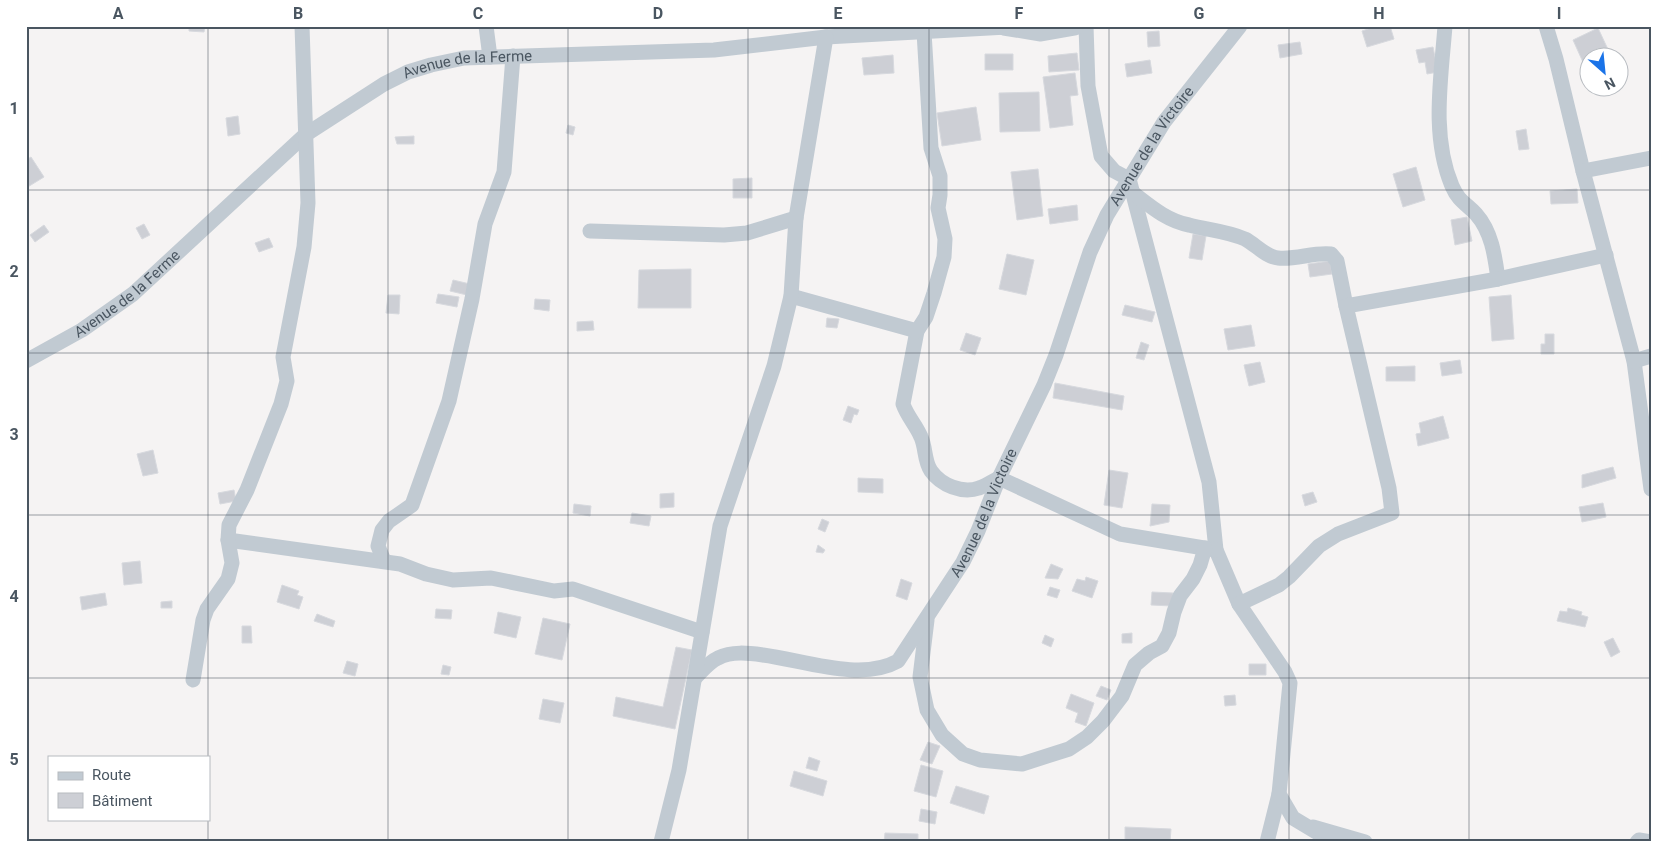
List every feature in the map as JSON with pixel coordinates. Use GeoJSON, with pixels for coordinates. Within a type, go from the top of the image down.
{"type":"FeatureCollection","features":[{"type":"Feature","properties":{"kind":"street"},"geometry":{"type":"LineString","coordinates":[[193,680],[203,620],[207,609],[228,579],[232,563],[228,540],[229,525],[247,490],[282,404],[287,381],[283,357],[304,248],[308,203],[302,26]]}},
{"type":"Feature","properties":{"kind":"street"},"geometry":{"type":"LineString","coordinates":[[486,26],[490,57]]}},
{"type":"Feature","properties":{"kind":"street"},"geometry":{"type":"LineString","coordinates":[[1005,27],[1041,32],[1075,26]]}},
{"type":"Feature","properties":{"kind":"street"},"geometry":{"type":"LineString","coordinates":[[1086,26],[1088,86],[1101,156],[1114,171],[1159,213],[1187,225],[1217,230],[1245,239],[1275,258],[1319,253],[1331,254],[1336,261],[1389,488],[1392,513],[1338,534],[1319,546],[1279,586],[1239,604]]}},
{"type":"Feature","properties":{"kind":"street","name":"Avenue de la Victoire"},"geometry":{"type":"LineString","coordinates":[[695,678],[717,658],[731,654],[752,654],[832,668],[856,670],[889,666],[898,661],[963,562],[978,531],[999,478],[1044,385],[1056,355],[1090,252],[1107,215],[1131,186],[1164,122],[1240,26]]}},
{"type":"Feature","properties":{"kind":"street"},"geometry":{"type":"LineString","coordinates":[[1445,26],[1440,82],[1439,130],[1443,162],[1452,188],[1461,202],[1476,214],[1486,228],[1494,250],[1498,279]]}},
{"type":"Feature","properties":{"kind":"street"},"geometry":{"type":"LineString","coordinates":[[1546,26],[1556,59],[1582,171],[1634,361],[1651,489]]}},
{"type":"Feature","properties":{"kind":"street","name":"Avenue de la Ferme"},"geometry":{"type":"LineString","coordinates":[[26,361],[82,330],[133,294],[305,135],[384,84],[408,72],[456,60],[490,57],[714,50],[826,37],[1005,27]]}},
{"type":"Feature","properties":{"kind":"street"},"geometry":{"type":"LineString","coordinates":[[924,32],[932,148],[940,176],[938,208],[945,239],[944,257],[926,317],[917,331],[903,404],[906,413],[918,430],[924,443],[926,460],[931,470],[940,480],[952,488],[978,489],[999,478],[1120,534],[1211,549]]}},
{"type":"Feature","properties":{"kind":"street"},"geometry":{"type":"LineString","coordinates":[[661,842],[679,770],[720,526],[774,366],[791,296],[796,218],[826,37]]}},
{"type":"Feature","properties":{"kind":"street"},"geometry":{"type":"LineString","coordinates":[[384,561],[378,546],[382,530],[389,521],[412,505],[449,400],[472,299],[486,224],[504,172],[513,56]]}},
{"type":"Feature","properties":{"kind":"street"},"geometry":{"type":"LineString","coordinates":[[1582,171],[1651,158]]}},
{"type":"Feature","properties":{"kind":"street"},"geometry":{"type":"LineString","coordinates":[[1131,186],[1209,482],[1211,549],[1239,604],[1285,672],[1290,683],[1278,794],[1267,842]]}},
{"type":"Feature","properties":{"kind":"street"},"geometry":{"type":"LineString","coordinates":[[590,231],[724,235],[747,233],[796,218]]}},
{"type":"Feature","properties":{"kind":"street"},"geometry":{"type":"LineString","coordinates":[[1346,306],[1498,279],[1606,255]]}},
{"type":"Feature","properties":{"kind":"street"},"geometry":{"type":"LineString","coordinates":[[791,296],[917,331]]}},
{"type":"Feature","properties":{"kind":"street"},"geometry":{"type":"LineString","coordinates":[[1634,361],[1651,356]]}},
{"type":"Feature","properties":{"kind":"street"},"geometry":{"type":"LineString","coordinates":[[228,540],[384,561],[452,580],[491,578],[554,591],[573,589],[702,632]]}},
{"type":"Feature","properties":{"kind":"street"},"geometry":{"type":"LineString","coordinates":[[928,616],[920,677],[927,710],[942,735],[963,754],[980,760],[1022,764],[1069,749],[1087,737],[1103,721],[1122,696],[1135,665],[1149,653],[1162,646],[1169,633],[1180,596],[1211,549]]}},
{"type":"Feature","properties":{"kind":"street"},"geometry":{"type":"LineString","coordinates":[[1278,794],[1293,818],[1309,826],[1365,842]]}},
{"type":"Feature","properties":{"kind":"street"},"geometry":{"type":"LineString","coordinates":[[1309,826],[1325,842]]}},
{"type":"Feature","properties":{"kind":"street"},"geometry":{"type":"LineString","coordinates":[[1637,842],[1639,840],[1651,842]]}},
{"type":"Feature","properties":{"kind":"building"},"geometry":{"type":"Polygon","coordinates":[[[189,26],[205,26],[204,32],[189,31],[189,26]]]}},
{"type":"Feature","properties":{"kind":"building"},"geometry":{"type":"Polygon","coordinates":[[[1377,26],[1390,26],[1394,39],[1367,47],[1362,31],[1377,26]]]}},
{"type":"Feature","properties":{"kind":"building"},"geometry":{"type":"Polygon","coordinates":[[[1598,28],[1607,48],[1580,48],[1580,56],[1573,40],[1598,28]]]}},
{"type":"Feature","properties":{"kind":"building"},"geometry":{"type":"Polygon","coordinates":[[[1159,31],[1160,46],[1148,47],[1147,32],[1159,31]]]}},
{"type":"Feature","properties":{"kind":"building"},"geometry":{"type":"Polygon","coordinates":[[[1300,42],[1302,54],[1280,58],[1278,45],[1300,42]]]}},
{"type":"Feature","properties":{"kind":"building"},"geometry":{"type":"Polygon","coordinates":[[[1433,47],[1438,72],[1427,74],[1425,62],[1419,63],[1416,50],[1433,47]]]}},
{"type":"Feature","properties":{"kind":"building"},"geometry":{"type":"Polygon","coordinates":[[[1077,53],[1079,70],[1049,72],[1048,56],[1077,53]]]}},
{"type":"Feature","properties":{"kind":"building"},"geometry":{"type":"Polygon","coordinates":[[[985,54],[1013,54],[1013,70],[985,70],[985,54]]]}},
{"type":"Feature","properties":{"kind":"building"},"geometry":{"type":"Polygon","coordinates":[[[893,55],[894,73],[864,75],[862,58],[893,55]]]}},
{"type":"Feature","properties":{"kind":"building"},"geometry":{"type":"Polygon","coordinates":[[[1150,60],[1152,73],[1127,77],[1125,64],[1150,60]]]}},
{"type":"Feature","properties":{"kind":"building"},"geometry":{"type":"Polygon","coordinates":[[[1075,73],[1078,95],[1070,96],[1073,125],[1050,128],[1043,77],[1075,73]]]}},
{"type":"Feature","properties":{"kind":"building"},"geometry":{"type":"Polygon","coordinates":[[[1039,92],[1040,131],[1000,132],[999,93],[1039,92]]]}},
{"type":"Feature","properties":{"kind":"building"},"geometry":{"type":"Polygon","coordinates":[[[976,107],[981,140],[942,146],[937,113],[976,107]]]}},
{"type":"Feature","properties":{"kind":"building"},"geometry":{"type":"Polygon","coordinates":[[[238,116],[240,134],[228,136],[226,118],[238,116]]]}},
{"type":"Feature","properties":{"kind":"building"},"geometry":{"type":"Polygon","coordinates":[[[568,125],[575,127],[573,135],[566,133],[568,125]]]}},
{"type":"Feature","properties":{"kind":"building"},"geometry":{"type":"Polygon","coordinates":[[[1526,129],[1529,149],[1519,150],[1516,131],[1526,129]]]}},
{"type":"Feature","properties":{"kind":"building"},"geometry":{"type":"Polygon","coordinates":[[[414,136],[414,144],[397,144],[395,137],[414,136]]]}},
{"type":"Feature","properties":{"kind":"building"},"geometry":{"type":"Polygon","coordinates":[[[31,157],[44,177],[26,188],[26,160],[31,157]]]}},
{"type":"Feature","properties":{"kind":"building"},"geometry":{"type":"Polygon","coordinates":[[[1416,167],[1425,200],[1403,207],[1393,174],[1416,167]]]}},
{"type":"Feature","properties":{"kind":"building"},"geometry":{"type":"Polygon","coordinates":[[[1038,169],[1043,216],[1017,220],[1011,172],[1038,169]]]}},
{"type":"Feature","properties":{"kind":"building"},"geometry":{"type":"Polygon","coordinates":[[[752,178],[752,198],[733,198],[733,179],[752,178]]]}},
{"type":"Feature","properties":{"kind":"building"},"geometry":{"type":"Polygon","coordinates":[[[1577,189],[1578,203],[1551,204],[1550,191],[1577,189]]]}},
{"type":"Feature","properties":{"kind":"building"},"geometry":{"type":"Polygon","coordinates":[[[1077,205],[1078,220],[1050,224],[1048,209],[1077,205]]]}},
{"type":"Feature","properties":{"kind":"building"},"geometry":{"type":"Polygon","coordinates":[[[1467,217],[1472,241],[1455,245],[1451,220],[1467,217]]]}},
{"type":"Feature","properties":{"kind":"building"},"geometry":{"type":"Polygon","coordinates":[[[144,224],[150,235],[142,239],[136,228],[144,224]]]}},
{"type":"Feature","properties":{"kind":"building"},"geometry":{"type":"Polygon","coordinates":[[[44,225],[49,232],[35,242],[30,235],[44,225]]]}},
{"type":"Feature","properties":{"kind":"building"},"geometry":{"type":"Polygon","coordinates":[[[1193,234],[1206,236],[1202,260],[1189,258],[1193,234]]]}},
{"type":"Feature","properties":{"kind":"building"},"geometry":{"type":"Polygon","coordinates":[[[269,238],[273,247],[259,252],[255,243],[269,238]]]}},
{"type":"Feature","properties":{"kind":"building"},"geometry":{"type":"Polygon","coordinates":[[[1007,254],[1034,260],[1026,295],[999,289],[1007,254]]]}},
{"type":"Feature","properties":{"kind":"building"},"geometry":{"type":"Polygon","coordinates":[[[1330,261],[1332,274],[1310,277],[1308,264],[1330,261]]]}},
{"type":"Feature","properties":{"kind":"building"},"geometry":{"type":"Polygon","coordinates":[[[691,269],[691,308],[638,308],[639,270],[691,269]]]}},
{"type":"Feature","properties":{"kind":"building"},"geometry":{"type":"Polygon","coordinates":[[[453,280],[470,284],[467,295],[450,291],[453,280]]]}},
{"type":"Feature","properties":{"kind":"building"},"geometry":{"type":"Polygon","coordinates":[[[438,294],[459,297],[457,307],[436,303],[438,294]]]}},
{"type":"Feature","properties":{"kind":"building"},"geometry":{"type":"Polygon","coordinates":[[[388,295],[400,295],[399,314],[386,313],[388,295]]]}},
{"type":"Feature","properties":{"kind":"building"},"geometry":{"type":"Polygon","coordinates":[[[1511,295],[1514,339],[1492,341],[1489,297],[1511,295]]]}},
{"type":"Feature","properties":{"kind":"building"},"geometry":{"type":"Polygon","coordinates":[[[535,299],[550,300],[549,311],[534,309],[535,299]]]}},
{"type":"Feature","properties":{"kind":"building"},"geometry":{"type":"Polygon","coordinates":[[[1125,305],[1155,312],[1152,322],[1122,315],[1125,305]]]}},
{"type":"Feature","properties":{"kind":"building"},"geometry":{"type":"Polygon","coordinates":[[[827,318],[839,319],[837,328],[826,327],[827,318]]]}},
{"type":"Feature","properties":{"kind":"building"},"geometry":{"type":"Polygon","coordinates":[[[593,321],[594,330],[577,331],[577,322],[593,321]]]}},
{"type":"Feature","properties":{"kind":"building"},"geometry":{"type":"Polygon","coordinates":[[[1251,325],[1255,346],[1228,350],[1224,329],[1251,325]]]}},
{"type":"Feature","properties":{"kind":"building"},"geometry":{"type":"Polygon","coordinates":[[[966,333],[981,338],[975,355],[960,350],[966,333]]]}},
{"type":"Feature","properties":{"kind":"building"},"geometry":{"type":"Polygon","coordinates":[[[1545,334],[1554,334],[1554,354],[1541,354],[1541,344],[1545,344],[1545,334]]]}},
{"type":"Feature","properties":{"kind":"building"},"geometry":{"type":"Polygon","coordinates":[[[1141,342],[1149,345],[1144,360],[1136,358],[1141,342]]]}},
{"type":"Feature","properties":{"kind":"building"},"geometry":{"type":"Polygon","coordinates":[[[1460,360],[1462,373],[1442,376],[1440,363],[1460,360]]]}},
{"type":"Feature","properties":{"kind":"building"},"geometry":{"type":"Polygon","coordinates":[[[1260,362],[1265,382],[1249,386],[1244,365],[1260,362]]]}},
{"type":"Feature","properties":{"kind":"building"},"geometry":{"type":"Polygon","coordinates":[[[1415,366],[1415,381],[1386,381],[1386,367],[1415,366]]]}},
{"type":"Feature","properties":{"kind":"building"},"geometry":{"type":"Polygon","coordinates":[[[1055,383],[1124,396],[1122,410],[1053,398],[1055,383]]]}},
{"type":"Feature","properties":{"kind":"building"},"geometry":{"type":"Polygon","coordinates":[[[848,406],[859,410],[857,415],[854,414],[851,423],[843,420],[848,406]]]}},
{"type":"Feature","properties":{"kind":"building"},"geometry":{"type":"Polygon","coordinates":[[[1443,416],[1449,438],[1418,446],[1416,434],[1421,433],[1419,423],[1443,416]]]}},
{"type":"Feature","properties":{"kind":"building"},"geometry":{"type":"Polygon","coordinates":[[[153,450],[158,473],[143,476],[137,454],[153,450]]]}},
{"type":"Feature","properties":{"kind":"building"},"geometry":{"type":"Polygon","coordinates":[[[1613,467],[1616,478],[1582,488],[1582,475],[1613,467]]]}},
{"type":"Feature","properties":{"kind":"building"},"geometry":{"type":"Polygon","coordinates":[[[1109,470],[1128,473],[1122,508],[1104,505],[1109,470]]]}},
{"type":"Feature","properties":{"kind":"building"},"geometry":{"type":"Polygon","coordinates":[[[858,478],[883,479],[883,493],[858,492],[858,478]]]}},
{"type":"Feature","properties":{"kind":"building"},"geometry":{"type":"Polygon","coordinates":[[[234,490],[236,501],[220,504],[218,493],[234,490]]]}},
{"type":"Feature","properties":{"kind":"building"},"geometry":{"type":"Polygon","coordinates":[[[1313,492],[1317,502],[1305,506],[1302,495],[1313,492]]]}},
{"type":"Feature","properties":{"kind":"building"},"geometry":{"type":"Polygon","coordinates":[[[674,493],[674,507],[660,508],[660,494],[674,493]]]}},
{"type":"Feature","properties":{"kind":"building"},"geometry":{"type":"Polygon","coordinates":[[[1603,503],[1606,517],[1582,522],[1579,507],[1603,503]]]}},
{"type":"Feature","properties":{"kind":"building"},"geometry":{"type":"Polygon","coordinates":[[[574,504],[591,506],[590,516],[573,513],[574,504]]]}},
{"type":"Feature","properties":{"kind":"building"},"geometry":{"type":"Polygon","coordinates":[[[1152,504],[1170,505],[1169,522],[1150,526],[1152,504]]]}},
{"type":"Feature","properties":{"kind":"building"},"geometry":{"type":"Polygon","coordinates":[[[632,513],[651,516],[649,526],[630,523],[632,513]]]}},
{"type":"Feature","properties":{"kind":"building"},"geometry":{"type":"Polygon","coordinates":[[[822,519],[829,522],[825,532],[818,529],[822,519]]]}},
{"type":"Feature","properties":{"kind":"building"},"geometry":{"type":"Polygon","coordinates":[[[818,545],[825,550],[823,553],[816,552],[818,545]]]}},
{"type":"Feature","properties":{"kind":"building"},"geometry":{"type":"Polygon","coordinates":[[[140,561],[142,583],[124,585],[122,563],[140,561]]]}},
{"type":"Feature","properties":{"kind":"building"},"geometry":{"type":"Polygon","coordinates":[[[1051,564],[1063,569],[1058,579],[1045,578],[1051,564]]]}},
{"type":"Feature","properties":{"kind":"building"},"geometry":{"type":"Polygon","coordinates":[[[1086,577],[1098,581],[1092,598],[1072,591],[1077,579],[1085,581],[1086,577]]]}},
{"type":"Feature","properties":{"kind":"building"},"geometry":{"type":"Polygon","coordinates":[[[901,579],[912,583],[907,600],[896,596],[901,579]]]}},
{"type":"Feature","properties":{"kind":"building"},"geometry":{"type":"Polygon","coordinates":[[[282,585],[299,591],[297,595],[303,597],[299,609],[277,602],[282,585]]]}},
{"type":"Feature","properties":{"kind":"building"},"geometry":{"type":"Polygon","coordinates":[[[1050,587],[1060,590],[1057,598],[1047,595],[1050,587]]]}},
{"type":"Feature","properties":{"kind":"building"},"geometry":{"type":"Polygon","coordinates":[[[1152,592],[1173,593],[1172,606],[1151,605],[1152,592]]]}},
{"type":"Feature","properties":{"kind":"building"},"geometry":{"type":"Polygon","coordinates":[[[105,593],[107,605],[82,610],[80,597],[105,593]]]}},
{"type":"Feature","properties":{"kind":"building"},"geometry":{"type":"Polygon","coordinates":[[[172,601],[172,608],[161,608],[161,602],[172,601]]]}},
{"type":"Feature","properties":{"kind":"building"},"geometry":{"type":"Polygon","coordinates":[[[1568,608],[1582,612],[1581,615],[1588,617],[1585,627],[1557,621],[1560,611],[1567,612],[1568,608]]]}},
{"type":"Feature","properties":{"kind":"building"},"geometry":{"type":"Polygon","coordinates":[[[436,609],[452,610],[451,619],[435,618],[436,609]]]}},
{"type":"Feature","properties":{"kind":"building"},"geometry":{"type":"Polygon","coordinates":[[[498,612],[521,617],[516,638],[494,633],[498,612]]]}},
{"type":"Feature","properties":{"kind":"building"},"geometry":{"type":"Polygon","coordinates":[[[317,614],[335,621],[333,627],[314,621],[317,614]]]}},
{"type":"Feature","properties":{"kind":"building"},"geometry":{"type":"Polygon","coordinates":[[[543,618],[570,624],[562,660],[535,654],[543,618]]]}},
{"type":"Feature","properties":{"kind":"building"},"geometry":{"type":"Polygon","coordinates":[[[242,626],[251,626],[252,643],[242,643],[242,626]]]}},
{"type":"Feature","properties":{"kind":"building"},"geometry":{"type":"Polygon","coordinates":[[[1132,633],[1132,643],[1122,643],[1122,634],[1132,633]]]}},
{"type":"Feature","properties":{"kind":"building"},"geometry":{"type":"Polygon","coordinates":[[[1045,635],[1054,639],[1051,647],[1042,643],[1045,635]]]}},
{"type":"Feature","properties":{"kind":"building"},"geometry":{"type":"Polygon","coordinates":[[[1613,638],[1620,652],[1611,657],[1604,642],[1613,638]]]}},
{"type":"Feature","properties":{"kind":"building"},"geometry":{"type":"Polygon","coordinates":[[[676,647],[692,650],[675,729],[613,716],[616,697],[663,707],[676,647]]]}},
{"type":"Feature","properties":{"kind":"building"},"geometry":{"type":"Polygon","coordinates":[[[347,661],[358,664],[355,676],[343,673],[347,661]]]}},
{"type":"Feature","properties":{"kind":"building"},"geometry":{"type":"Polygon","coordinates":[[[1249,664],[1266,664],[1266,675],[1249,675],[1249,664]]]}},
{"type":"Feature","properties":{"kind":"building"},"geometry":{"type":"Polygon","coordinates":[[[443,665],[451,667],[449,675],[441,674],[443,665]]]}},
{"type":"Feature","properties":{"kind":"building"},"geometry":{"type":"Polygon","coordinates":[[[1101,686],[1111,690],[1107,700],[1096,696],[1101,686]]]}},
{"type":"Feature","properties":{"kind":"building"},"geometry":{"type":"Polygon","coordinates":[[[1071,694],[1094,703],[1086,726],[1075,722],[1078,713],[1066,708],[1071,694]]]}},
{"type":"Feature","properties":{"kind":"building"},"geometry":{"type":"Polygon","coordinates":[[[1235,695],[1236,705],[1225,706],[1224,696],[1235,695]]]}},
{"type":"Feature","properties":{"kind":"building"},"geometry":{"type":"Polygon","coordinates":[[[543,699],[564,703],[560,723],[539,719],[543,699]]]}},
{"type":"Feature","properties":{"kind":"building"},"geometry":{"type":"Polygon","coordinates":[[[928,742],[940,746],[932,764],[920,760],[928,742]]]}},
{"type":"Feature","properties":{"kind":"building"},"geometry":{"type":"Polygon","coordinates":[[[809,757],[820,761],[817,771],[806,768],[809,757]]]}},
{"type":"Feature","properties":{"kind":"building"},"geometry":{"type":"Polygon","coordinates":[[[921,765],[943,771],[936,797],[914,791],[921,765]]]}},
{"type":"Feature","properties":{"kind":"building"},"geometry":{"type":"Polygon","coordinates":[[[794,771],[827,781],[823,796],[790,786],[794,771]]]}},
{"type":"Feature","properties":{"kind":"building"},"geometry":{"type":"Polygon","coordinates":[[[956,786],[989,796],[984,814],[950,803],[956,786]]]}},
{"type":"Feature","properties":{"kind":"building"},"geometry":{"type":"Polygon","coordinates":[[[921,809],[937,812],[935,824],[919,821],[921,809]]]}},
{"type":"Feature","properties":{"kind":"building"},"geometry":{"type":"Polygon","coordinates":[[[1125,827],[1171,829],[1170,842],[1125,842],[1125,827]]]}},
{"type":"Feature","properties":{"kind":"building"},"geometry":{"type":"Polygon","coordinates":[[[885,833],[918,834],[918,842],[884,842],[885,833]]]}}]}
